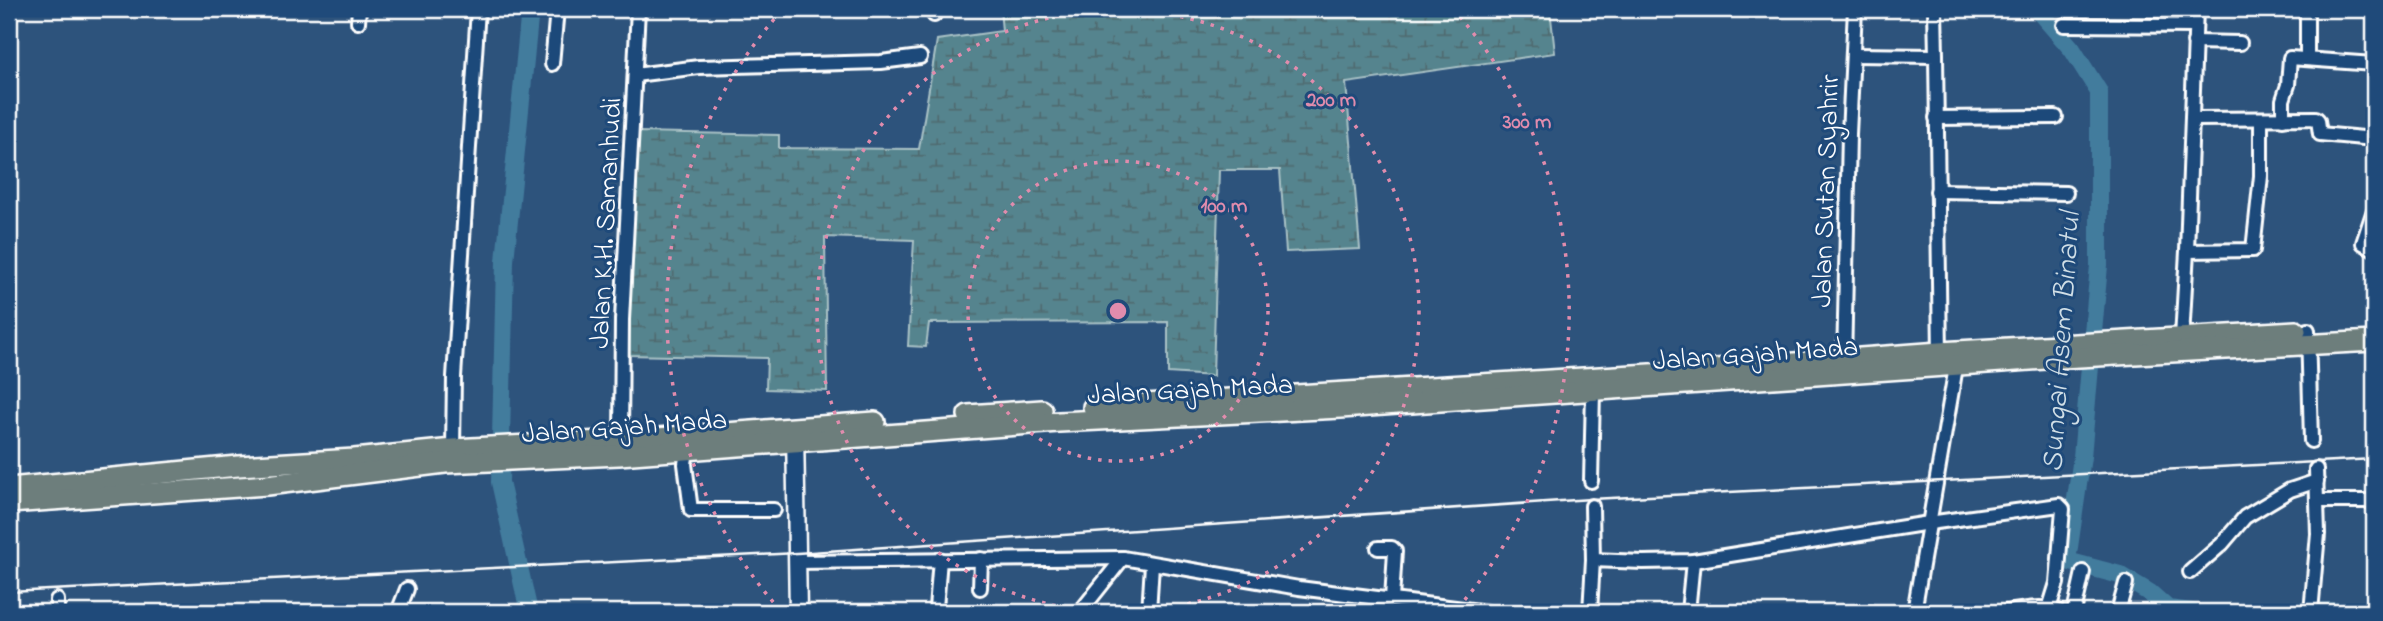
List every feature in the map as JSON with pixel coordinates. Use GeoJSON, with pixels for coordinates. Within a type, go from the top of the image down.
{"type":"FeatureCollection","features":[{"type":"Feature","properties":{"kind":"highway","name":"Jalan Gajah Mada"},"geometry":{"type":"LineString","coordinates":[[903,426],[1059,422],[1341,408],[1593,391],[1948,359],[2308,337],[2374,328]]}},
{"type":"Feature","properties":{"kind":"highway","name":"Jalan Gajah Mada"},"geometry":{"type":"LineString","coordinates":[[2135,348],[2182,338],[2308,337],[2374,341]]}},
{"type":"Feature","properties":{"kind":"highway","name":"Jalan Gajah Mada"},"geometry":{"type":"LineString","coordinates":[[9,503],[267,485],[445,463],[475,455],[687,450],[796,435],[903,426],[1650,374],[1844,367]]}},
{"type":"Feature","properties":{"kind":"highway","name":"Jalan Gajah Mada"},"geometry":{"type":"LineString","coordinates":[[521,452],[621,440],[796,435]]}},
{"type":"Feature","properties":{"kind":"highway","name":"Jalan Gajah Mada"},"geometry":{"type":"LineString","coordinates":[[9,488],[453,449],[475,455]]}},
{"type":"Feature","properties":{"kind":"street"},"geometry":{"type":"LineString","coordinates":[[358,22],[359,9]]}},
{"type":"Feature","properties":{"kind":"street"},"geometry":{"type":"LineString","coordinates":[[453,449],[454,377],[478,9]]}},
{"type":"Feature","properties":{"kind":"street"},"geometry":{"type":"LineString","coordinates":[[552,64],[557,9]]}},
{"type":"Feature","properties":{"kind":"street","name":"Jalan K.H. Samanhudi"},"geometry":{"type":"LineString","coordinates":[[621,440],[622,320],[638,9]]}},
{"type":"Feature","properties":{"kind":"street","name":"Jalan Sutan Syahrir"},"geometry":{"type":"LineString","coordinates":[[1844,367],[1849,134],[1855,9]]}},
{"type":"Feature","properties":{"kind":"street"},"geometry":{"type":"LineString","coordinates":[[1914,612],[1929,523],[1948,359],[1937,191],[1935,9]]}},
{"type":"Feature","properties":{"kind":"street"},"geometry":{"type":"LineString","coordinates":[[2182,338],[2196,9]]}},
{"type":"Feature","properties":{"kind":"street"},"geometry":{"type":"LineString","coordinates":[[2307,9],[2307,58]]}},
{"type":"Feature","properties":{"kind":"street"},"geometry":{"type":"LineString","coordinates":[[2064,25],[2195,26]]}},
{"type":"Feature","properties":{"kind":"street"},"geometry":{"type":"LineString","coordinates":[[2194,42],[2240,43]]}},
{"type":"Feature","properties":{"kind":"street"},"geometry":{"type":"LineString","coordinates":[[1854,55],[1936,56]]}},
{"type":"Feature","properties":{"kind":"street"},"geometry":{"type":"LineString","coordinates":[[635,75],[699,67],[881,62],[920,57]]}},
{"type":"Feature","properties":{"kind":"street"},"geometry":{"type":"LineString","coordinates":[[2283,119],[2283,100],[2288,85],[2290,59],[2374,64]]}},
{"type":"Feature","properties":{"kind":"street"},"geometry":{"type":"LineString","coordinates":[[1936,118],[2056,117]]}},
{"type":"Feature","properties":{"kind":"street"},"geometry":{"type":"LineString","coordinates":[[2192,120],[2316,118],[2320,134],[2374,139]]}},
{"type":"Feature","properties":{"kind":"street"},"geometry":{"type":"LineString","coordinates":[[2187,251],[2253,250],[2261,176],[2261,120]]}},
{"type":"Feature","properties":{"kind":"street"},"geometry":{"type":"LineString","coordinates":[[1937,191],[2066,193]]}},
{"type":"Feature","properties":{"kind":"street"},"geometry":{"type":"LineString","coordinates":[[2374,210],[2363,243],[2374,248]]}},
{"type":"Feature","properties":{"kind":"street"},"geometry":{"type":"LineString","coordinates":[[2308,337],[2311,441]]}},
{"type":"Feature","properties":{"kind":"street"},"geometry":{"type":"LineString","coordinates":[[1591,481],[1593,391]]}},
{"type":"Feature","properties":{"kind":"street"},"geometry":{"type":"LineString","coordinates":[[796,435],[798,612]]}},
{"type":"Feature","properties":{"kind":"street"},"geometry":{"type":"LineString","coordinates":[[687,450],[685,464],[691,510],[774,510]]}},
{"type":"Feature","properties":{"kind":"street"},"geometry":{"type":"LineString","coordinates":[[2190,572],[2222,544],[2245,517],[2317,475],[2319,502],[2311,608]]}},
{"type":"Feature","properties":{"kind":"street"},"geometry":{"type":"LineString","coordinates":[[2319,502],[2374,501]]}},
{"type":"Feature","properties":{"kind":"street"},"geometry":{"type":"LineString","coordinates":[[1592,560],[1693,561],[2059,505],[2062,507],[2053,611],[2032,608],[2007,612]]}},
{"type":"Feature","properties":{"kind":"street"},"geometry":{"type":"LineString","coordinates":[[1590,612],[1592,506]]}},
{"type":"Feature","properties":{"kind":"street"},"geometry":{"type":"LineString","coordinates":[[1378,548],[1394,548],[1395,551],[1392,599]]}},
{"type":"Feature","properties":{"kind":"street"},"geometry":{"type":"LineString","coordinates":[[796,562],[1123,558],[1299,588],[1392,599],[1434,609],[1487,612]]}},
{"type":"Feature","properties":{"kind":"street"},"geometry":{"type":"LineString","coordinates":[[1080,612],[1123,558]]}},
{"type":"Feature","properties":{"kind":"street"},"geometry":{"type":"LineString","coordinates":[[936,608],[940,559]]}},
{"type":"Feature","properties":{"kind":"street"},"geometry":{"type":"LineString","coordinates":[[980,588],[981,559]]}},
{"type":"Feature","properties":{"kind":"street"},"geometry":{"type":"LineString","coordinates":[[1688,612],[1693,561]]}},
{"type":"Feature","properties":{"kind":"street"},"geometry":{"type":"LineString","coordinates":[[1149,612],[1152,564]]}},
{"type":"Feature","properties":{"kind":"street"},"geometry":{"type":"LineString","coordinates":[[2074,612],[2083,572]]}},
{"type":"Feature","properties":{"kind":"street"},"geometry":{"type":"LineString","coordinates":[[2118,612],[2126,583]]}},
{"type":"Feature","properties":{"kind":"street"},"geometry":{"type":"LineString","coordinates":[[398,612],[407,589]]}},
{"type":"Feature","properties":{"kind":"green space"},"geometry":{"type":"Polygon","coordinates":[[[1000,9],[1550,9],[1555,53],[1346,83],[1360,249],[1286,252],[1280,170],[1219,170],[1213,376],[1168,373],[1168,322],[929,323],[926,347],[908,346],[914,240],[825,237],[827,391],[766,389],[767,358],[627,355],[630,246],[638,132],[779,135],[779,148],[919,149],[937,40],[1002,31],[1000,9]]]}},
{"type":"Feature","properties":{"kind":"waterway"},"geometry":{"type":"LineString","coordinates":[[529,612],[500,482],[505,261],[530,9]]}},
{"type":"Feature","properties":{"kind":"waterway","name":"Sungai Asem Binatul"},"geometry":{"type":"LineString","coordinates":[[2037,9],[2072,49],[2099,92],[2099,265],[2082,457],[2067,561],[2120,575],[2150,593],[2168,609],[2192,612]]}},
{"type":"Feature","properties":{"kind":"waterway","name":"Sungai Asem Binatul"},"geometry":{"type":"LineString","coordinates":[[2294,612],[2374,611]]}},
{"type":"Feature","properties":{"kind":"railway"},"geometry":{"type":"LineString","coordinates":[[9,592],[797,553],[1591,499],[2374,459]]}}]}
